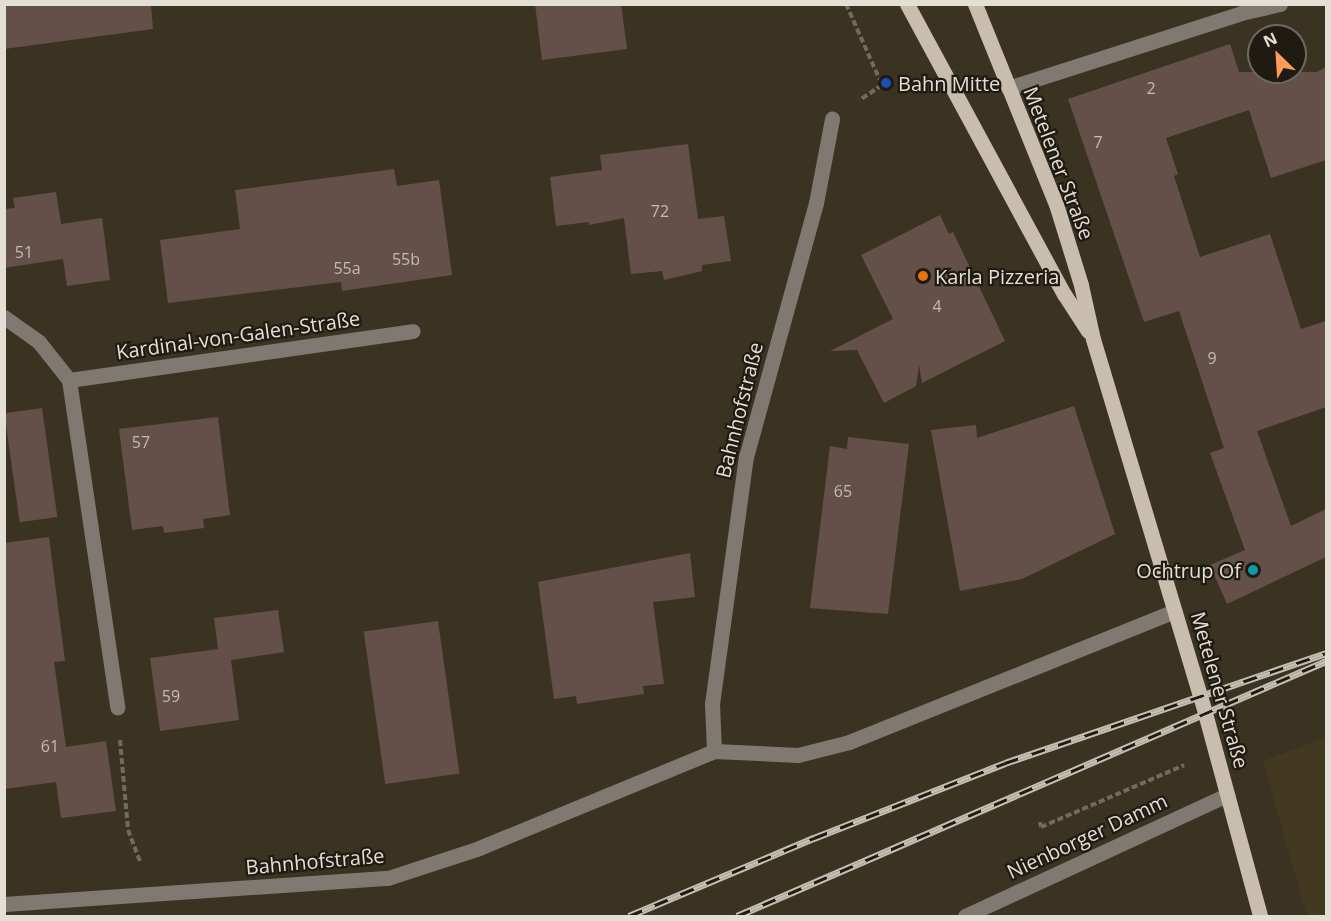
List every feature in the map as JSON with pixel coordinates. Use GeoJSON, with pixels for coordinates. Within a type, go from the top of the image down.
{"type":"FeatureCollection","features":[{"type":"Feature","properties":{"kind":"main road","name":"Metelener Straße"},"geometry":{"type":"LineString","coordinates":[[907,4],[1064,294],[1093,339]]}},
{"type":"Feature","properties":{"kind":"main road","name":"Metelener Straße"},"geometry":{"type":"LineString","coordinates":[[975,4],[1056,204],[1093,339],[1217,756],[1260,916]]}},
{"type":"Feature","properties":{"kind":"street"},"geometry":{"type":"LineString","coordinates":[[1008,88],[1241,13],[1280,4]]}},
{"type":"Feature","properties":{"kind":"street","name":"Bahnhofstraße"},"geometry":{"type":"LineString","coordinates":[[714,751],[712,704],[746,457],[816,203],[832,119]]}},
{"type":"Feature","properties":{"kind":"street"},"geometry":{"type":"LineString","coordinates":[[4,316],[39,342],[69,380],[117,707]]}},
{"type":"Feature","properties":{"kind":"street","name":"Kardinal-von-Galen-Straße"},"geometry":{"type":"LineString","coordinates":[[69,380],[413,331]]}},
{"type":"Feature","properties":{"kind":"street","name":"Bahnhofstraße"},"geometry":{"type":"LineString","coordinates":[[4,904],[388,878],[479,848],[714,751],[798,755],[849,742],[1175,611]]}},
{"type":"Feature","properties":{"kind":"street","name":"Nienborger Damm"},"geometry":{"type":"LineString","coordinates":[[965,916],[1227,795]]}},
{"type":"Feature","properties":{"kind":"path"},"geometry":{"type":"LineString","coordinates":[[832,119],[882,85],[846,4]]}},
{"type":"Feature","properties":{"kind":"path"},"geometry":{"type":"LineString","coordinates":[[117,707],[128,830],[151,894]]}},
{"type":"Feature","properties":{"kind":"path"},"geometry":{"type":"LineString","coordinates":[[1040,822],[1041,827],[1182,766],[1217,756]]}},
{"type":"Feature","properties":{"kind":"shaded area"},"geometry":{"type":"Polygon","coordinates":[[[1326,737],[1326,916],[1307,916],[1263,761],[1326,737]]]}},
{"type":"Feature","properties":{"kind":"building"},"geometry":{"type":"Polygon","coordinates":[[[4,4],[151,4],[153,29],[4,49],[4,4]]]}},
{"type":"Feature","properties":{"kind":"building"},"geometry":{"type":"Polygon","coordinates":[[[535,4],[621,4],[627,49],[542,60],[535,4]]]}},
{"type":"Feature","properties":{"kind":"building"},"geometry":{"type":"Polygon","coordinates":[[[1230,44],[1239,72],[1247,72],[1247,84],[1307,84],[1307,72],[1317,72],[1326,67],[1326,160],[1271,178],[1249,110],[1166,138],[1178,174],[1174,176],[1200,257],[1270,234],[1301,329],[1326,321],[1326,407],[1257,431],[1291,526],[1326,509],[1326,557],[1227,604],[1210,565],[1245,550],[1210,453],[1224,448],[1179,311],[1144,322],[1068,99],[1230,44]]]}},
{"type":"Feature","properties":{"kind":"building"},"geometry":{"type":"Polygon","coordinates":[[[688,144],[698,219],[724,216],[731,261],[702,265],[702,271],[664,280],[662,271],[631,274],[624,218],[589,225],[589,222],[556,226],[550,177],[602,170],[600,155],[688,144]]]}},
{"type":"Feature","properties":{"kind":"building"},"geometry":{"type":"Polygon","coordinates":[[[394,169],[397,186],[439,180],[452,275],[342,291],[341,282],[168,303],[160,240],[240,229],[235,190],[394,169]]]}},
{"type":"Feature","properties":{"kind":"building"},"geometry":{"type":"Polygon","coordinates":[[[56,192],[61,224],[102,218],[110,280],[67,286],[63,259],[4,268],[4,209],[15,208],[13,198],[56,192]]]}},
{"type":"Feature","properties":{"kind":"building"},"geometry":{"type":"Polygon","coordinates":[[[940,215],[949,234],[953,232],[1005,341],[922,383],[919,365],[916,386],[884,403],[857,350],[830,351],[893,319],[861,255],[940,215]]]}},
{"type":"Feature","properties":{"kind":"building"},"geometry":{"type":"Polygon","coordinates":[[[1074,406],[1115,534],[1022,579],[960,591],[931,430],[976,425],[977,438],[1074,406]]]}},
{"type":"Feature","properties":{"kind":"building"},"geometry":{"type":"Polygon","coordinates":[[[42,408],[57,517],[20,522],[4,413],[42,408]]]}},
{"type":"Feature","properties":{"kind":"building"},"geometry":{"type":"Polygon","coordinates":[[[218,417],[230,515],[203,519],[204,528],[164,533],[163,526],[132,530],[119,429],[218,417]]]}},
{"type":"Feature","properties":{"kind":"building"},"geometry":{"type":"Polygon","coordinates":[[[848,437],[909,444],[888,614],[810,608],[830,446],[847,449],[848,437]]]}},
{"type":"Feature","properties":{"kind":"building"},"geometry":{"type":"Polygon","coordinates":[[[49,537],[65,661],[54,662],[66,747],[106,741],[116,811],[61,818],[56,782],[4,789],[4,543],[49,537]]]}},
{"type":"Feature","properties":{"kind":"building"},"geometry":{"type":"Polygon","coordinates":[[[690,553],[695,597],[653,602],[664,684],[643,686],[644,694],[577,704],[576,696],[554,699],[538,582],[690,553]]]}},
{"type":"Feature","properties":{"kind":"building"},"geometry":{"type":"Polygon","coordinates":[[[278,610],[284,652],[231,660],[239,720],[160,731],[150,658],[218,649],[214,618],[278,610]]]}},
{"type":"Feature","properties":{"kind":"building"},"geometry":{"type":"Polygon","coordinates":[[[438,621],[459,774],[385,784],[364,631],[438,621]]]}},
{"type":"Feature","properties":{"kind":"railway"},"geometry":{"type":"LineString","coordinates":[[629,916],[814,838],[1005,763],[1326,653]]}},
{"type":"Feature","properties":{"kind":"railway"},"geometry":{"type":"LineString","coordinates":[[737,916],[1326,661]]}},
{"type":"Feature","properties":{"kind":"place","name":"Bahn Mitte"},"geometry":{"type":"Point","coordinates":[886,83]}},
{"type":"Feature","properties":{"kind":"place","name":"Karla Pizzeria"},"geometry":{"type":"Point","coordinates":[923,276]}},
{"type":"Feature","properties":{"kind":"place","name":"Ochtrup Of"},"geometry":{"type":"Point","coordinates":[1253,570]}}]}
